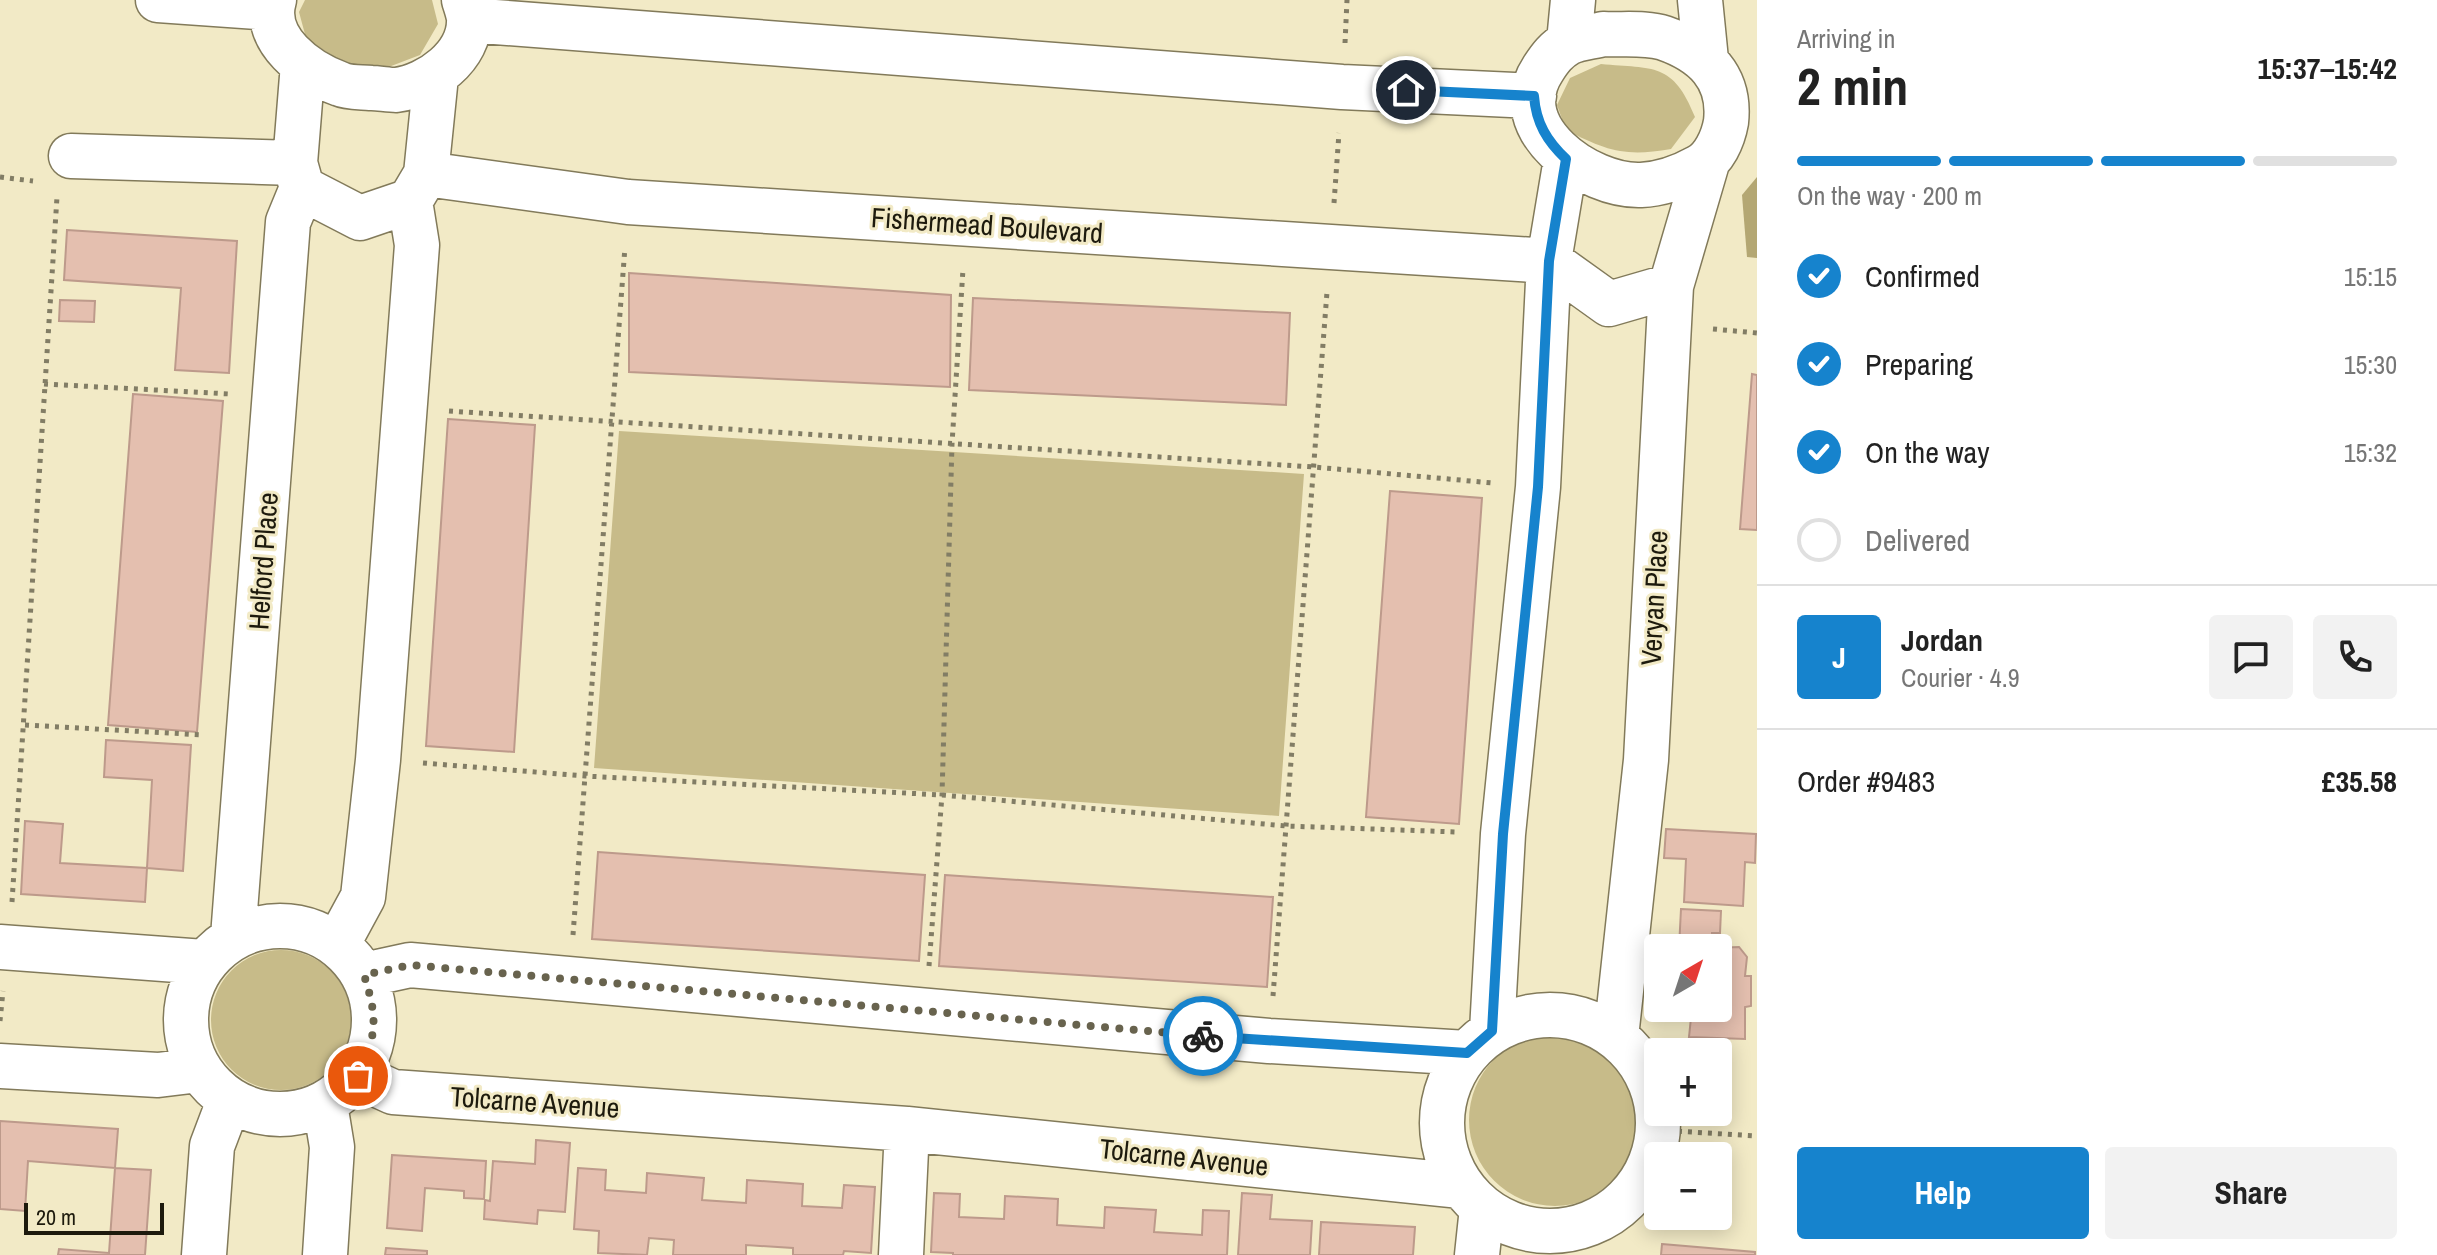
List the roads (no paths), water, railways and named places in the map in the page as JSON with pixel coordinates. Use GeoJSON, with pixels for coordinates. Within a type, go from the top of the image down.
{"type":"FeatureCollection","features":[{"type":"Feature","properties":{"kind":"street"},"geometry":{"type":"LineString","coordinates":[[158,0],[273,4],[276,34],[292,56],[303,64],[342,85],[396,90],[436,76],[451,62],[462,45],[467,10],[1342,87],[1534,96]]}},
{"type":"Feature","properties":{"kind":"street"},"geometry":{"type":"LineString","coordinates":[[1700,0],[1706,60],[1725,90],[1742,107],[1707,163],[1679,178],[1639,185],[1592,175],[1566,159],[1549,142],[1535,113],[1538,76],[1571,21],[1603,34],[1662,37],[1706,60]]}},
{"type":"Feature","properties":{"kind":"street","name":"Helford Place"},"geometry":{"type":"LineString","coordinates":[[303,64],[298,175],[288,222],[249,738],[219,950],[190,987],[184,1015],[187,1044],[199,1070],[229,1101],[260,1114],[294,1115],[325,1104],[358,1076],[373,1044],[375,1009],[350,960]]}},
{"type":"Feature","properties":{"kind":"street"},"geometry":{"type":"LineString","coordinates":[[350,960],[363,897],[378,760],[417,245],[418,187],[436,76]]}},
{"type":"Feature","properties":{"kind":"street"},"geometry":{"type":"LineString","coordinates":[[1479,1042],[1538,487],[1549,261],[1566,159]]}},
{"type":"Feature","properties":{"kind":"street","name":"Veryan Place"},"geometry":{"type":"LineString","coordinates":[[1616,1037],[1646,760],[1671,286],[1707,163]]}},
{"type":"Feature","properties":{"kind":"street"},"geometry":{"type":"LineString","coordinates":[[65,170],[298,175],[360,218],[418,187]]}},
{"type":"Feature","properties":{"kind":"street","name":"Fishermead Boulevard"},"geometry":{"type":"LineString","coordinates":[[418,187],[1549,261]]}},
{"type":"Feature","properties":{"kind":"street"},"geometry":{"type":"LineString","coordinates":[[1549,261],[1609,304],[1671,286]]}},
{"type":"Feature","properties":{"kind":"street"},"geometry":{"type":"LineString","coordinates":[[4,948],[219,950],[259,927],[287,925],[313,932],[350,960],[1269,1041],[1479,1042]]}},
{"type":"Feature","properties":{"kind":"street"},"geometry":{"type":"LineString","coordinates":[[1559,1015],[1589,1022],[1616,1037],[1643,1069],[1655,1099],[1658,1130],[1652,1159],[1638,1185],[1601,1236],[1573,1229],[1541,1231],[1510,1224],[1472,1197],[1446,1154],[1441,1118],[1448,1084],[1479,1042],[1529,1016],[1559,1015]]}},
{"type":"Feature","properties":{"kind":"street"},"geometry":{"type":"LineString","coordinates":[[0,1066],[158,1075],[199,1070]]}},
{"type":"Feature","properties":{"kind":"street","name":"Tolcarne Avenue"},"geometry":{"type":"LineString","coordinates":[[358,1076],[393,1092],[907,1129],[1472,1197]]}},
{"type":"Feature","properties":{"kind":"street"},"geometry":{"type":"LineString","coordinates":[[204,1255],[212,1146],[229,1101]]}},
{"type":"Feature","properties":{"kind":"street"},"geometry":{"type":"LineString","coordinates":[[325,1104],[332,1147],[325,1255]]}},
{"type":"Feature","properties":{"kind":"street"},"geometry":{"type":"LineString","coordinates":[[901,1255],[907,1129]]}},
{"type":"Feature","properties":{"kind":"street"},"geometry":{"type":"LineString","coordinates":[[1472,1197],[1477,1255]]}}]}
